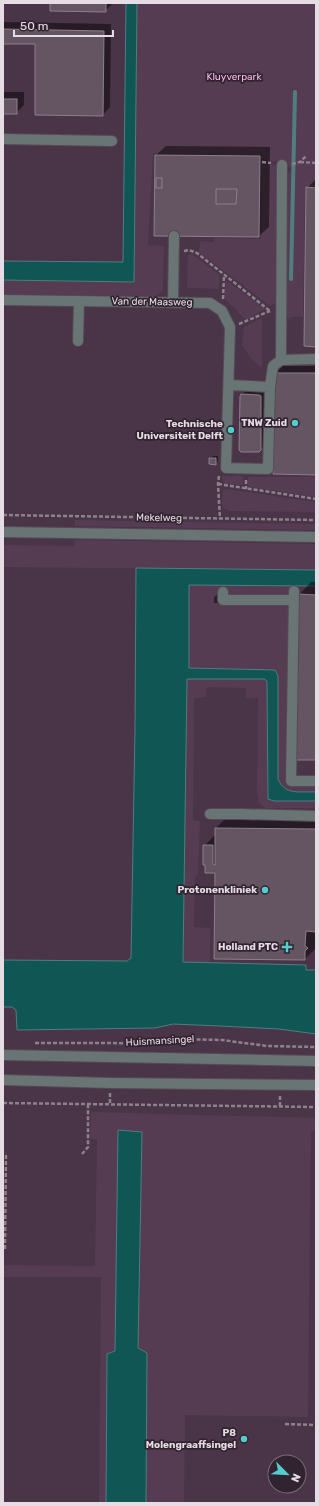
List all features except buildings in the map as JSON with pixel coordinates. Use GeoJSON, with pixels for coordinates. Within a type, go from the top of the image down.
{"type":"FeatureCollection","features":[{"type":"Feature","properties":{"kind":"street"},"geometry":{"type":"LineString","coordinates":[[3,139],[112,141]]}},
{"type":"Feature","properties":{"kind":"street"},"geometry":{"type":"LineString","coordinates":[[281,360],[282,165]]}},
{"type":"Feature","properties":{"kind":"street"},"geometry":{"type":"LineString","coordinates":[[173,302],[174,236]]}},
{"type":"Feature","properties":{"kind":"street","name":"Van der Maasweg"},"geometry":{"type":"LineString","coordinates":[[3,300],[210,303],[222,311]]}},
{"type":"Feature","properties":{"kind":"street"},"geometry":{"type":"LineString","coordinates":[[78,341],[79,301]]}},
{"type":"Feature","properties":{"kind":"street"},"geometry":{"type":"LineString","coordinates":[[222,311],[230,327],[226,468],[268,469],[270,386],[273,366],[281,360],[316,359]]}},
{"type":"Feature","properties":{"kind":"street"},"geometry":{"type":"LineString","coordinates":[[229,386],[270,386]]}},
{"type":"Feature","properties":{"kind":"street","name":"Mekelweg"},"geometry":{"type":"LineString","coordinates":[[3,532],[316,537]]}},
{"type":"Feature","properties":{"kind":"street"},"geometry":{"type":"LineString","coordinates":[[223,592],[223,600],[294,595],[290,781],[316,781]]}},
{"type":"Feature","properties":{"kind":"street"},"geometry":{"type":"LineString","coordinates":[[210,814],[316,816]]}},
{"type":"Feature","properties":{"kind":"street","name":"Huismansingel"},"geometry":{"type":"LineString","coordinates":[[3,1055],[316,1061]]}},
{"type":"Feature","properties":{"kind":"street"},"geometry":{"type":"LineString","coordinates":[[3,1080],[316,1085]]}},
{"type":"Feature","properties":{"kind":"path"},"geometry":{"type":"LineString","coordinates":[[306,156],[299,163],[316,163]]}},
{"type":"Feature","properties":{"kind":"path"},"geometry":{"type":"LineString","coordinates":[[174,254],[189,250],[197,253],[282,319]]}},
{"type":"Feature","properties":{"kind":"path"},"geometry":{"type":"LineString","coordinates":[[222,311],[224,275]]}},
{"type":"Feature","properties":{"kind":"path"},"geometry":{"type":"LineString","coordinates":[[230,327],[270,311]]}},
{"type":"Feature","properties":{"kind":"path"},"geometry":{"type":"LineString","coordinates":[[220,519],[218,484],[220,474],[226,468]]}},
{"type":"Feature","properties":{"kind":"path"},"geometry":{"type":"LineString","coordinates":[[218,484],[316,499]]}},
{"type":"Feature","properties":{"kind":"path","name":"Mekelweg"},"geometry":{"type":"LineString","coordinates":[[3,515],[316,520]]}},
{"type":"Feature","properties":{"kind":"path","name":"Huismansingel"},"geometry":{"type":"LineString","coordinates":[[34,1043],[144,1044],[174,1039],[222,1040],[267,1046],[316,1047]]}},
{"type":"Feature","properties":{"kind":"path"},"geometry":{"type":"LineString","coordinates":[[3,1103],[316,1106]]}},
{"type":"Feature","properties":{"kind":"path"},"geometry":{"type":"LineString","coordinates":[[82,1154],[88,1147],[88,1103]]}},
{"type":"Feature","properties":{"kind":"path"},"geometry":{"type":"LineString","coordinates":[[5,1249],[6,1153]]}},
{"type":"Feature","properties":{"kind":"path"},"geometry":{"type":"LineString","coordinates":[[285,1424],[316,1425]]}},
{"type":"Feature","properties":{"kind":"shaded area"},"geometry":{"type":"Polygon","coordinates":[[[3,3],[316,3],[316,1503],[3,1503],[3,3]]]}},
{"type":"Feature","properties":{"kind":"shaded area"},"geometry":{"type":"Polygon","coordinates":[[[126,3],[137,3],[134,282],[3,280],[3,261],[123,262],[126,3]]]}},
{"type":"Feature","properties":{"kind":"shaded area"},"geometry":{"type":"Polygon","coordinates":[[[136,568],[316,570],[316,586],[189,585],[189,668],[275,670],[278,676],[278,779],[285,788],[294,792],[316,792],[316,801],[274,801],[268,799],[267,681],[264,679],[187,679],[183,962],[306,965],[306,970],[316,970],[316,1034],[279,1029],[173,1024],[155,1028],[17,1030],[16,1010],[12,1007],[3,1007],[3,960],[127,961],[131,958],[136,568]]]}},
{"type":"Feature","properties":{"kind":"shaded area"},"geometry":{"type":"Polygon","coordinates":[[[118,1130],[142,1132],[138,1348],[147,1353],[146,1503],[106,1503],[107,1354],[115,1351],[118,1130]]]}},
{"type":"Feature","properties":{"kind":"green space","name":"Kluyverpark"},"geometry":{"type":"Polygon","coordinates":[[[137,3],[316,3],[316,187],[305,187],[303,317],[291,317],[291,321],[286,316],[288,173],[291,170],[286,161],[267,161],[266,159],[260,159],[260,156],[153,153],[148,245],[164,246],[163,288],[162,292],[155,296],[3,294],[3,280],[134,282],[137,3]]]}},
{"type":"Feature","properties":{"kind":"green space"},"geometry":{"type":"Polygon","coordinates":[[[262,165],[277,165],[275,303],[270,306],[199,252],[200,241],[214,242],[214,238],[261,239],[262,165]]]}},
{"type":"Feature","properties":{"kind":"green space"},"geometry":{"type":"Polygon","coordinates":[[[192,254],[220,275],[219,289],[187,288],[188,255],[192,254]]]}},
{"type":"Feature","properties":{"kind":"green space"},"geometry":{"type":"Polygon","coordinates":[[[226,280],[265,309],[246,320],[224,298],[226,280]]]}},
{"type":"Feature","properties":{"kind":"green space"},"geometry":{"type":"Polygon","coordinates":[[[262,318],[262,368],[251,359],[242,345],[244,327],[262,318]]]}},
{"type":"Feature","properties":{"kind":"green space"},"geometry":{"type":"Polygon","coordinates":[[[222,476],[243,476],[243,485],[225,484],[222,480],[222,476]]]}},
{"type":"Feature","properties":{"kind":"green space"},"geometry":{"type":"Polygon","coordinates":[[[248,477],[316,477],[316,497],[249,487],[248,477]]]}},
{"type":"Feature","properties":{"kind":"green space"},"geometry":{"type":"Polygon","coordinates":[[[226,489],[316,502],[316,512],[229,511],[223,508],[222,504],[223,490],[226,489]]]}},
{"type":"Feature","properties":{"kind":"green space"},"geometry":{"type":"Polygon","coordinates":[[[75,520],[316,524],[316,530],[75,526],[75,520]]]}},
{"type":"Feature","properties":{"kind":"green space"},"geometry":{"type":"Polygon","coordinates":[[[75,540],[316,544],[316,570],[3,567],[3,545],[75,546],[75,540]]]}},
{"type":"Feature","properties":{"kind":"green space"},"geometry":{"type":"Polygon","coordinates":[[[189,584],[290,585],[288,784],[316,785],[316,792],[294,792],[285,788],[278,779],[278,676],[275,670],[189,668],[189,584]]]}},
{"type":"Feature","properties":{"kind":"green space"},"geometry":{"type":"Polygon","coordinates":[[[187,678],[264,679],[267,681],[268,799],[274,801],[316,801],[316,808],[265,808],[259,803],[257,794],[258,698],[246,698],[246,688],[207,687],[206,697],[194,698],[193,820],[200,821],[198,875],[195,876],[194,927],[210,928],[210,963],[183,962],[187,678]]]}},
{"type":"Feature","properties":{"kind":"green space"},"geometry":{"type":"Polygon","coordinates":[[[91,1112],[316,1118],[316,1131],[311,1131],[308,1417],[185,1415],[184,1503],[146,1503],[147,1353],[138,1348],[115,1351],[107,1354],[106,1503],[99,1503],[101,1277],[3,1277],[3,1265],[95,1266],[97,1139],[90,1139],[91,1112]]]}},
{"type":"Feature","properties":{"kind":"waterway"},"geometry":{"type":"LineString","coordinates":[[291,279],[295,92]]}},
{"type":"Feature","properties":{"kind":"place","name":"TNW Zuid"},"geometry":{"type":"Point","coordinates":[295,423]}},
{"type":"Feature","properties":{"kind":"place","name":"Technische Universiteit Delft"},"geometry":{"type":"Point","coordinates":[231,430]}},
{"type":"Feature","properties":{"kind":"place","name":"Protonenkliniek"},"geometry":{"type":"Point","coordinates":[265,890]}},
{"type":"Feature","properties":{"kind":"place","name":"Holland PTC"},"geometry":{"type":"Point","coordinates":[287,947]}},
{"type":"Feature","properties":{"kind":"place","name":"P8 Molengraaffsingel"},"geometry":{"type":"Point","coordinates":[244,1439]}}]}
